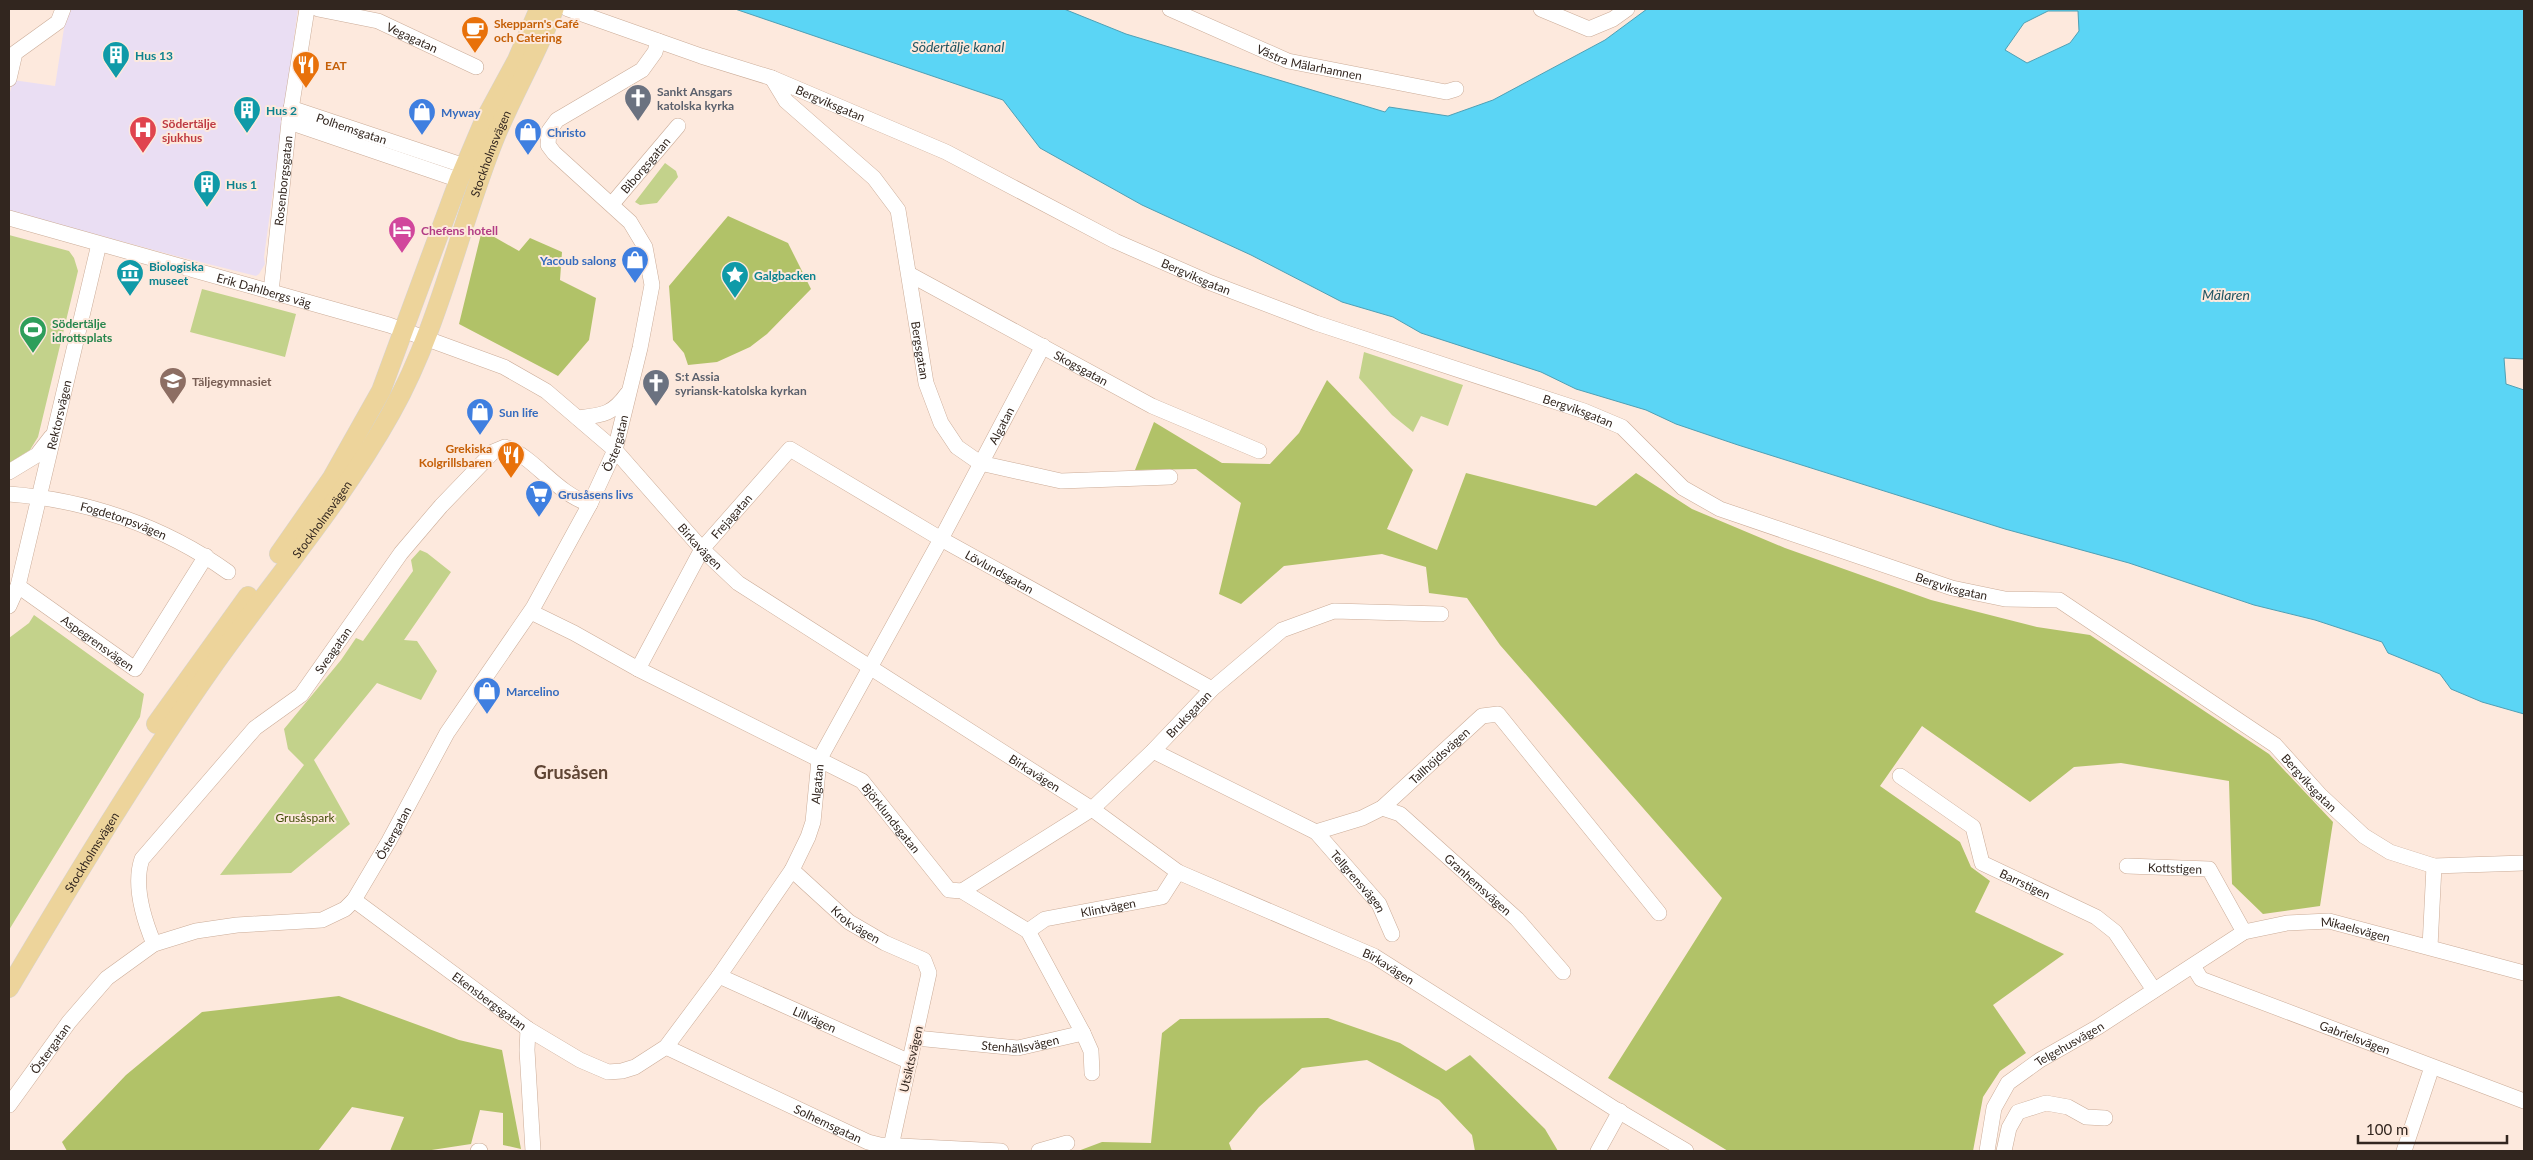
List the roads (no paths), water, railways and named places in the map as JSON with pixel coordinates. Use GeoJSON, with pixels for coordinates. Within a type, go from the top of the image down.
{"type":"FeatureCollection","features":[{"type":"Feature","properties":{"kind":"main road","name":"Stockholmsvägen"},"geometry":{"type":"LineString","coordinates":[[9,963],[154,728],[332,478],[372,409],[404,330],[438,234],[484,121],[517,60],[554,9]]}},
{"type":"Feature","properties":{"kind":"main road","name":"Stockholmsvägen"},"geometry":{"type":"LineString","coordinates":[[9,988],[102,832],[165,735],[378,437],[403,391],[426,338],[490,150],[510,101],[536,54],[554,9]]}},
{"type":"Feature","properties":{"kind":"street"},"geometry":{"type":"LineString","coordinates":[[9,79],[12,52],[58,22],[63,9]]}},
{"type":"Feature","properties":{"kind":"street","name":"Rosenborgsgatan"},"geometry":{"type":"LineString","coordinates":[[271,292],[290,115],[308,9]]}},
{"type":"Feature","properties":{"kind":"street","name":"Vegagatan"},"geometry":{"type":"LineString","coordinates":[[318,9],[378,21],[476,67]]}},
{"type":"Feature","properties":{"kind":"street","name":"Bergviksgatan"},"geometry":{"type":"LineString","coordinates":[[554,9],[772,78],[946,152],[1115,241],[1211,283],[1316,323],[1584,411],[1622,427],[1683,488],[1720,509],[1952,588],[2005,599],[2059,600],[2275,745],[2320,795],[2366,838],[2390,852],[2434,866],[2524,863]]}},
{"type":"Feature","properties":{"kind":"street","name":"Västra Mälarhamnen"},"geometry":{"type":"LineString","coordinates":[[1170,9],[1288,61],[1446,92],[1456,89]]}},
{"type":"Feature","properties":{"kind":"street"},"geometry":{"type":"LineString","coordinates":[[1541,9],[1589,29],[1613,19],[1627,9]]}},
{"type":"Feature","properties":{"kind":"street","name":"Östergatan"},"geometry":{"type":"LineString","coordinates":[[9,1105],[69,1022],[106,978],[154,944],[196,932],[237,925],[322,920],[339,913],[354,900],[389,841],[447,733],[531,612],[590,504],[615,450],[640,348],[652,286],[643,242],[630,222],[554,154],[548,145],[550,131],[564,114],[642,70],[650,61],[658,41]]}},
{"type":"Feature","properties":{"kind":"street","name":"Bergsgatan"},"geometry":{"type":"LineString","coordinates":[[772,78],[786,102],[874,178],[898,210],[926,383],[941,424],[957,447],[980,463],[1061,481],[1170,477]]}},
{"type":"Feature","properties":{"kind":"street","name":"Polhemsgatan"},"geometry":{"type":"LineString","coordinates":[[290,115],[462,173]]}},
{"type":"Feature","properties":{"kind":"street","name":"Biborgsgatan"},"geometry":{"type":"LineString","coordinates":[[612,204],[678,126]]}},
{"type":"Feature","properties":{"kind":"street","name":"Erik Dahlbergs väg"},"geometry":{"type":"LineString","coordinates":[[9,218],[404,330],[426,338]]}},
{"type":"Feature","properties":{"kind":"street","name":"Rektorsvägen"},"geometry":{"type":"LineString","coordinates":[[18,586],[99,244]]}},
{"type":"Feature","properties":{"kind":"street","name":"Skogsgatan"},"geometry":{"type":"LineString","coordinates":[[909,274],[1152,406],[1259,451]]}},
{"type":"Feature","properties":{"kind":"street","name":"Birkavägen"},"geometry":{"type":"LineString","coordinates":[[426,338],[504,367],[546,391],[615,450],[702,549],[738,583],[871,665],[1092,809],[1178,872],[1374,956],[1686,1151]]}},
{"type":"Feature","properties":{"kind":"street","name":"Algatan"},"geometry":{"type":"LineString","coordinates":[[528,1029],[580,1060],[608,1072],[635,1067],[666,1047],[719,976],[792,870],[808,837],[812,822],[819,760],[940,540],[1043,346]]}},
{"type":"Feature","properties":{"kind":"street","name":"Östergatan"},"geometry":{"type":"LineString","coordinates":[[578,418],[607,414],[619,405],[629,391]]}},
{"type":"Feature","properties":{"kind":"street"},"geometry":{"type":"LineString","coordinates":[[9,472],[37,455],[54,432]]}},
{"type":"Feature","properties":{"kind":"street","name":"Sveagatan"},"geometry":{"type":"LineString","coordinates":[[154,944],[139,885],[138,870],[142,859],[255,728],[300,696],[323,667],[401,553],[441,506],[493,452],[505,447],[514,450],[557,487],[578,500],[590,504]]}},
{"type":"Feature","properties":{"kind":"street","name":"Lövlundsgatan"},"geometry":{"type":"LineString","coordinates":[[790,450],[940,540],[1212,689]]}},
{"type":"Feature","properties":{"kind":"street","name":"Frejagatan"},"geometry":{"type":"LineString","coordinates":[[638,669],[702,549],[790,450]]}},
{"type":"Feature","properties":{"kind":"street","name":"Fogdetorpsvägen"},"geometry":{"type":"LineString","coordinates":[[9,494],[39,496],[125,518],[158,530],[206,556],[228,572]]}},
{"type":"Feature","properties":{"kind":"street","name":"Aspegrensvägen"},"geometry":{"type":"LineString","coordinates":[[18,586],[135,669],[206,556]]}},
{"type":"Feature","properties":{"kind":"street"},"geometry":{"type":"LineString","coordinates":[[9,606],[18,586]]}},
{"type":"Feature","properties":{"kind":"street","name":"Bruksgatan"},"geometry":{"type":"LineString","coordinates":[[962,891],[1092,809],[1153,751],[1212,689],[1282,630],[1334,611],[1440,614]]}},
{"type":"Feature","properties":{"kind":"street","name":"Björklundsgatan"},"geometry":{"type":"LineString","coordinates":[[531,612],[574,633],[638,669],[862,781],[939,880],[949,890],[962,891],[1028,931]]}},
{"type":"Feature","properties":{"kind":"street","name":"Tallhöjdsvägen"},"geometry":{"type":"LineString","coordinates":[[1316,832],[1362,818],[1382,808],[1482,716],[1498,714],[1659,913]]}},
{"type":"Feature","properties":{"kind":"street"},"geometry":{"type":"LineString","coordinates":[[1153,751],[1316,832]]}},
{"type":"Feature","properties":{"kind":"street","name":"Barrstigen"},"geometry":{"type":"LineString","coordinates":[[1900,776],[1973,827],[1982,863],[2096,917],[2115,932],[2154,990]]}},
{"type":"Feature","properties":{"kind":"street","name":"Granhemsvägen"},"geometry":{"type":"LineString","coordinates":[[1382,808],[1400,814],[1517,919],[1563,972]]}},
{"type":"Feature","properties":{"kind":"street","name":"Tellgrensvägen"},"geometry":{"type":"LineString","coordinates":[[1316,832],[1379,904],[1392,934]]}},
{"type":"Feature","properties":{"kind":"street","name":"Kottstigen"},"geometry":{"type":"LineString","coordinates":[[2127,866],[2209,869],[2244,932]]}},
{"type":"Feature","properties":{"kind":"street"},"geometry":{"type":"LineString","coordinates":[[2430,947],[2434,866]]}},
{"type":"Feature","properties":{"kind":"street","name":"Krokvägen"},"geometry":{"type":"LineString","coordinates":[[792,870],[849,922],[885,943],[924,960],[928,966]]}},
{"type":"Feature","properties":{"kind":"street","name":"Klintvägen"},"geometry":{"type":"LineString","coordinates":[[1028,931],[1045,919],[1162,897],[1178,872]]}},
{"type":"Feature","properties":{"kind":"street","name":"Ekensbergsgatan"},"geometry":{"type":"LineString","coordinates":[[354,900],[528,1029],[533,1151]]}},
{"type":"Feature","properties":{"kind":"street","name":"Mikaelsvägen"},"geometry":{"type":"LineString","coordinates":[[2193,966],[2244,932],[2287,923],[2330,921],[2524,973]]}},
{"type":"Feature","properties":{"kind":"street"},"geometry":{"type":"LineString","coordinates":[[1028,931],[1083,1033],[1091,1051],[1092,1073]]}},
{"type":"Feature","properties":{"kind":"street","name":"Utsiktsvägen"},"geometry":{"type":"LineString","coordinates":[[890,1148],[916,1038],[929,973],[928,966]]}},
{"type":"Feature","properties":{"kind":"street","name":"Telgehusvägen"},"geometry":{"type":"LineString","coordinates":[[1987,1151],[1994,1108],[2008,1083],[2040,1060],[2098,1028],[2193,966]]}},
{"type":"Feature","properties":{"kind":"street","name":"Gabrielsvägen"},"geometry":{"type":"LineString","coordinates":[[2193,966],[2201,979],[2432,1067],[2524,1099]]}},
{"type":"Feature","properties":{"kind":"street","name":"Lillvägen"},"geometry":{"type":"LineString","coordinates":[[719,976],[910,1062]]}},
{"type":"Feature","properties":{"kind":"street","name":"Stenhällsvägen"},"geometry":{"type":"LineString","coordinates":[[916,1038],[1018,1048],[1083,1033]]}},
{"type":"Feature","properties":{"kind":"street","name":"Solhemsgatan"},"geometry":{"type":"LineString","coordinates":[[666,1047],[868,1142],[890,1148],[1001,1151]]}},
{"type":"Feature","properties":{"kind":"street"},"geometry":{"type":"LineString","coordinates":[[2404,1151],[2432,1067]]}},
{"type":"Feature","properties":{"kind":"street"},"geometry":{"type":"LineString","coordinates":[[2004,1151],[2009,1128],[2018,1112],[2046,1103],[2068,1106],[2086,1117],[2105,1118]]}},
{"type":"Feature","properties":{"kind":"street"},"geometry":{"type":"LineString","coordinates":[[1598,1151],[1620,1111]]}},
{"type":"Feature","properties":{"kind":"street"},"geometry":{"type":"LineString","coordinates":[[1039,1151],[1067,1143]]}},
{"type":"Feature","properties":{"kind":"water","name":"Mälaren"},"geometry":{"type":"Polygon","coordinates":[[[735,9],[1064,9],[1126,34],[1385,112],[1389,107],[1448,116],[1493,100],[1605,40],[1647,9],[2524,9],[2524,359],[2504,358],[2506,384],[2524,390],[2524,714],[2482,702],[2451,689],[2440,674],[2388,653],[2382,642],[2315,620],[2254,605],[2129,563],[2005,529],[1738,445],[1676,424],[1646,410],[1576,389],[1541,372],[1421,333],[1393,317],[1342,302],[1251,255],[1142,205],[1040,148],[1003,100],[735,9]],[[2048,11],[2024,23],[2005,50],[2027,63],[2070,43],[2079,31],[2078,11],[2048,11]]]}},
{"type":"Feature","properties":{"kind":"place","name":"Skepparn's Café och Catering"},"geometry":{"type":"Point","coordinates":[475,54]}},
{"type":"Feature","properties":{"kind":"place","name":"Hus 13"},"geometry":{"type":"Point","coordinates":[116,79]}},
{"type":"Feature","properties":{"kind":"place","name":"EAT"},"geometry":{"type":"Point","coordinates":[306,89]}},
{"type":"Feature","properties":{"kind":"place","name":"Sankt Ansgars katolska kyrka"},"geometry":{"type":"Point","coordinates":[638,122]}},
{"type":"Feature","properties":{"kind":"place","name":"Hus 2"},"geometry":{"type":"Point","coordinates":[247,134]}},
{"type":"Feature","properties":{"kind":"place","name":"Myway"},"geometry":{"type":"Point","coordinates":[422,136]}},
{"type":"Feature","properties":{"kind":"place","name":"Södertälje sjukhus"},"geometry":{"type":"Point","coordinates":[143,154]}},
{"type":"Feature","properties":{"kind":"place","name":"Christo"},"geometry":{"type":"Point","coordinates":[528,156]}},
{"type":"Feature","properties":{"kind":"place","name":"Hus 1"},"geometry":{"type":"Point","coordinates":[207,208]}},
{"type":"Feature","properties":{"kind":"place","name":"Chefens hotell"},"geometry":{"type":"Point","coordinates":[402,254]}},
{"type":"Feature","properties":{"kind":"place","name":"Yacoub salong"},"geometry":{"type":"Point","coordinates":[635,284]}},
{"type":"Feature","properties":{"kind":"place","name":"Biologiska museet"},"geometry":{"type":"Point","coordinates":[130,297]}},
{"type":"Feature","properties":{"kind":"place","name":"Galgbacken"},"geometry":{"type":"Point","coordinates":[735,299]}},
{"type":"Feature","properties":{"kind":"place","name":"Södertälje idrottsplats"},"geometry":{"type":"Point","coordinates":[33,354]}},
{"type":"Feature","properties":{"kind":"place","name":"Täljegymnasiet"},"geometry":{"type":"Point","coordinates":[173,405]}},
{"type":"Feature","properties":{"kind":"place","name":"S:t Assia syriansk-katolska kyrkan"},"geometry":{"type":"Point","coordinates":[656,407]}},
{"type":"Feature","properties":{"kind":"place","name":"Sun life"},"geometry":{"type":"Point","coordinates":[480,436]}},
{"type":"Feature","properties":{"kind":"place","name":"Grekiska Kolgrillsbaren"},"geometry":{"type":"Point","coordinates":[511,479]}},
{"type":"Feature","properties":{"kind":"place","name":"Grusåsens livs"},"geometry":{"type":"Point","coordinates":[539,518]}},
{"type":"Feature","properties":{"kind":"place","name":"Marcelino"},"geometry":{"type":"Point","coordinates":[487,715]}},
{"type":"Feature","properties":{"kind":"district","name":"Grusåsen"},"geometry":{"type":"Point","coordinates":[571,772]}},
{"type":"Feature","properties":{"kind":"water label","name":"Södertälje kanal"},"geometry":{"type":"Point","coordinates":[958,46]}},
{"type":"Feature","properties":{"kind":"park label","name":"Grusåspark"},"geometry":{"type":"Point","coordinates":[305,817]}}]}
